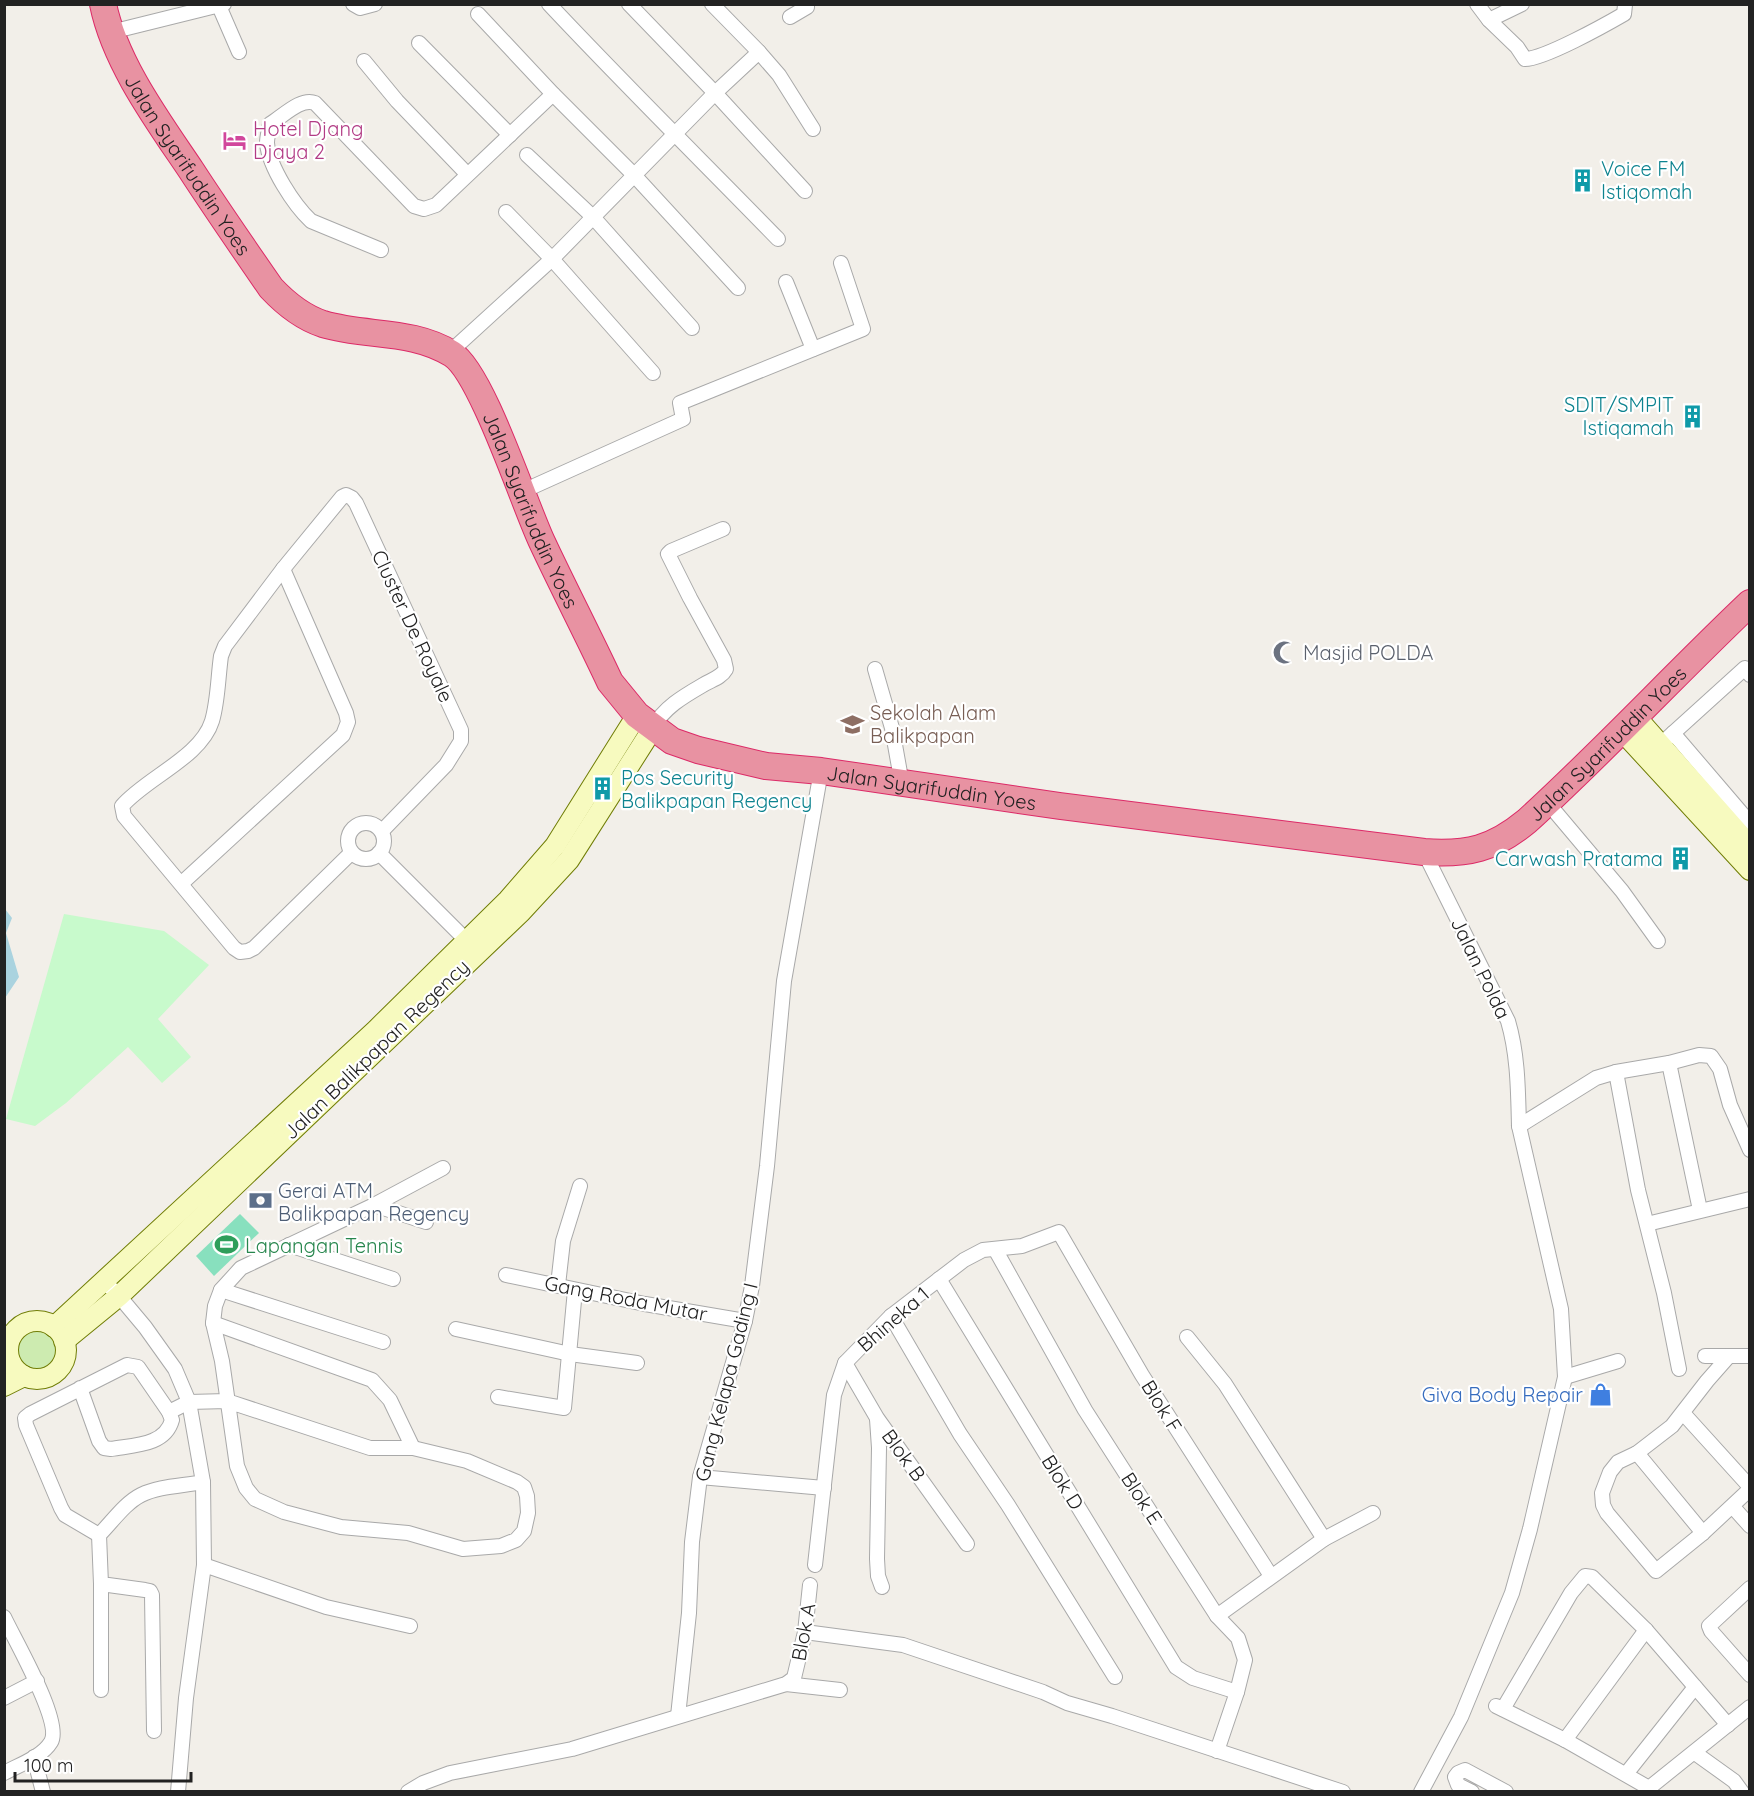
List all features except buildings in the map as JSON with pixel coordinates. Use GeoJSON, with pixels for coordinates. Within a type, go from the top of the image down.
{"type":"FeatureCollection","features":[{"type":"Feature","properties":{"kind":"highway","name":"Jalan Syarifuddin Yoes"},"geometry":{"type":"LineString","coordinates":[[103,4],[121,57],[170,140],[271,288],[286,305],[325,324],[405,336],[450,352],[457,357],[489,412],[541,540],[610,682],[622,699],[645,721],[672,741],[698,750],[766,766],[821,771],[1060,806],[1449,854],[1472,851],[1494,844],[1512,833],[1629,724],[1749,603]]}},
{"type":"Feature","properties":{"kind":"street"},"geometry":{"type":"LineString","coordinates":[[549,4],[601,60],[778,239]]}},
{"type":"Feature","properties":{"kind":"street"},"geometry":{"type":"LineString","coordinates":[[629,4],[805,191]]}},
{"type":"Feature","properties":{"kind":"street"},"geometry":{"type":"LineString","coordinates":[[712,4],[779,75],[813,129]]}},
{"type":"Feature","properties":{"kind":"street"},"geometry":{"type":"LineString","coordinates":[[790,17],[807,7],[807,4]]}},
{"type":"Feature","properties":{"kind":"street"},"geometry":{"type":"LineString","coordinates":[[1477,4],[1489,20],[1517,47],[1525,59],[1539,57],[1611,22],[1624,14],[1625,5]]}},
{"type":"Feature","properties":{"kind":"street"},"geometry":{"type":"LineString","coordinates":[[1489,20],[1522,4]]}},
{"type":"Feature","properties":{"kind":"street"},"geometry":{"type":"LineString","coordinates":[[111,32],[222,5],[239,52]]}},
{"type":"Feature","properties":{"kind":"street"},"geometry":{"type":"LineString","coordinates":[[478,14],[553,94],[634,175],[738,288]]}},
{"type":"Feature","properties":{"kind":"street"},"geometry":{"type":"LineString","coordinates":[[419,43],[510,135]]}},
{"type":"Feature","properties":{"kind":"street"},"geometry":{"type":"LineString","coordinates":[[450,352],[552,259],[715,93],[759,52]]}},
{"type":"Feature","properties":{"kind":"street"},"geometry":{"type":"LineString","coordinates":[[364,61],[398,101],[467,174]]}},
{"type":"Feature","properties":{"kind":"street"},"geometry":{"type":"LineString","coordinates":[[381,250],[311,220],[303,213],[284,186],[270,158],[267,143],[270,124],[302,103],[310,101],[315,103],[414,206],[424,209],[436,205],[553,94]]}},
{"type":"Feature","properties":{"kind":"street"},"geometry":{"type":"LineString","coordinates":[[527,155],[593,217],[692,328]]}},
{"type":"Feature","properties":{"kind":"street"},"geometry":{"type":"LineString","coordinates":[[506,212],[552,259],[653,373]]}},
{"type":"Feature","properties":{"kind":"street"},"geometry":{"type":"LineString","coordinates":[[522,492],[683,419],[680,403],[863,329],[841,263]]}},
{"type":"Feature","properties":{"kind":"street"},"geometry":{"type":"LineString","coordinates":[[786,282],[813,349]]}},
{"type":"Feature","properties":{"kind":"street","name":"Cluster De Royale"},"geometry":{"type":"LineString","coordinates":[[351,853],[248,951],[240,952],[234,948],[182,882],[124,816],[122,806],[192,749],[206,734],[212,721],[221,656],[225,646],[283,569],[346,495],[352,498],[461,730],[461,741],[446,765],[382,831]]}},
{"type":"Feature","properties":{"kind":"street"},"geometry":{"type":"LineString","coordinates":[[645,721],[723,675],[726,669],[724,660],[668,554],[671,550],[723,529]]}},
{"type":"Feature","properties":{"kind":"street"},"geometry":{"type":"LineString","coordinates":[[182,882],[343,735],[347,728],[346,713],[283,569]]}},
{"type":"Feature","properties":{"kind":"street"},"geometry":{"type":"LineString","coordinates":[[875,669],[892,728],[902,784]]}},
{"type":"Feature","properties":{"kind":"street"},"geometry":{"type":"LineString","coordinates":[[1667,739],[1747,672]]}},
{"type":"Feature","properties":{"kind":"street","name":"Jalan Balikpapan Regency"},"geometry":{"type":"LineString","coordinates":[[59,1334],[119,1296],[380,1036],[511,910],[645,721]]}},
{"type":"Feature","properties":{"kind":"street"},"geometry":{"type":"LineString","coordinates":[[1629,724],[1667,739],[1749,823]]}},
{"type":"Feature","properties":{"kind":"street"},"geometry":{"type":"LineString","coordinates":[[1629,724],[1706,810],[1749,870]]}},
{"type":"Feature","properties":{"kind":"street"},"geometry":{"type":"LineString","coordinates":[[1667,739],[1706,810],[1749,846]]}},
{"type":"Feature","properties":{"kind":"street","name":"Gang Kelapa Gading I"},"geometry":{"type":"LineString","coordinates":[[678,1716],[689,1612],[692,1542],[700,1477],[745,1321],[756,1259],[784,981],[821,771]]}},
{"type":"Feature","properties":{"kind":"street"},"geometry":{"type":"LineString","coordinates":[[1547,802],[1622,891],[1658,941]]}},
{"type":"Feature","properties":{"kind":"street"},"geometry":{"type":"LineString","coordinates":[[364,822],[374,824],[382,831],[384,842],[380,853],[365,859],[358,858],[351,853],[347,844],[348,834],[355,826],[364,822]]}},
{"type":"Feature","properties":{"kind":"street","name":"Jalan Polda"},"geometry":{"type":"LineString","coordinates":[[1420,1791],[1461,1717],[1512,1593],[1530,1530],[1565,1377],[1561,1309],[1519,1126],[1518,1078],[1513,1039],[1508,1021],[1424,852]]}},
{"type":"Feature","properties":{"kind":"street"},"geometry":{"type":"LineString","coordinates":[[380,853],[466,940]]}},
{"type":"Feature","properties":{"kind":"street","name":"Jalan Balikpapan Regency"},"geometry":{"type":"LineString","coordinates":[[452,966],[466,940],[511,910]]}},
{"type":"Feature","properties":{"kind":"street","name":"Jalan Balikpapan Regency"},"geometry":{"type":"LineString","coordinates":[[59,1334],[103,1280],[380,1036]]}},
{"type":"Feature","properties":{"kind":"street"},"geometry":{"type":"LineString","coordinates":[[1519,1126],[1596,1078],[1700,1055],[1711,1056],[1720,1069],[1730,1105],[1749,1150]]}},
{"type":"Feature","properties":{"kind":"street"},"geometry":{"type":"LineString","coordinates":[[1670,1063],[1700,1210]]}},
{"type":"Feature","properties":{"kind":"street"},"geometry":{"type":"LineString","coordinates":[[1616,1072],[1638,1190],[1664,1293],[1679,1369]]}},
{"type":"Feature","properties":{"kind":"street"},"geometry":{"type":"LineString","coordinates":[[169,1412],[189,1402],[227,1401],[370,1448],[413,1448],[467,1461],[518,1482],[524,1487],[528,1513],[524,1531],[516,1540],[501,1546],[463,1549],[408,1533],[323,1524],[284,1512],[255,1499],[246,1488],[237,1466],[227,1401],[213,1323],[216,1300],[221,1290],[241,1268],[443,1168]]}},
{"type":"Feature","properties":{"kind":"street"},"geometry":{"type":"LineString","coordinates":[[558,1285],[563,1241],[580,1186]]}},
{"type":"Feature","properties":{"kind":"street"},"geometry":{"type":"LineString","coordinates":[[1647,1224],[1749,1199]]}},
{"type":"Feature","properties":{"kind":"street"},"geometry":{"type":"LineString","coordinates":[[374,1204],[426,1222]]}},
{"type":"Feature","properties":{"kind":"street","name":"Bhineka 1"},"geometry":{"type":"LineString","coordinates":[[815,1565],[834,1395],[845,1363],[891,1316],[964,1260],[983,1250],[1022,1246],[1059,1232]]}},
{"type":"Feature","properties":{"kind":"street","name":"Blok F"},"geometry":{"type":"LineString","coordinates":[[1059,1232],[1142,1375],[1271,1576]]}},
{"type":"Feature","properties":{"kind":"street"},"geometry":{"type":"LineString","coordinates":[[289,1245],[393,1279]]}},
{"type":"Feature","properties":{"kind":"street","name":"Blok E"},"geometry":{"type":"LineString","coordinates":[[994,1249],[1086,1410],[1217,1616],[1238,1638],[1245,1660],[1217,1751]]}},
{"type":"Feature","properties":{"kind":"street","name":"Gang Roda Mutar"},"geometry":{"type":"LineString","coordinates":[[506,1275],[745,1321]]}},
{"type":"Feature","properties":{"kind":"street","name":"Blok D"},"geometry":{"type":"LineString","coordinates":[[939,1279],[1176,1667],[1193,1678],[1237,1692]]}},
{"type":"Feature","properties":{"kind":"street"},"geometry":{"type":"LineString","coordinates":[[103,1280],[119,1296],[175,1369],[189,1402],[203,1482],[204,1565],[186,1698],[178,1791]]}},
{"type":"Feature","properties":{"kind":"street"},"geometry":{"type":"LineString","coordinates":[[221,1290],[383,1342]]}},
{"type":"Feature","properties":{"kind":"street"},"geometry":{"type":"LineString","coordinates":[[498,1396],[564,1408],[575,1290]]}},
{"type":"Feature","properties":{"kind":"street"},"geometry":{"type":"LineString","coordinates":[[891,1316],[960,1434],[1008,1504],[1115,1677]]}},
{"type":"Feature","properties":{"kind":"street"},"geometry":{"type":"LineString","coordinates":[[38,1321],[59,1334],[65,1356],[63,1363],[53,1374],[39,1379],[24,1376],[6,1358],[10,1339],[21,1326],[38,1321]]}},
{"type":"Feature","properties":{"kind":"street"},"geometry":{"type":"LineString","coordinates":[[213,1323],[372,1380],[390,1400],[413,1448]]}},
{"type":"Feature","properties":{"kind":"street"},"geometry":{"type":"LineString","coordinates":[[456,1329],[570,1354],[637,1363]]}},
{"type":"Feature","properties":{"kind":"street"},"geometry":{"type":"LineString","coordinates":[[1187,1337],[1225,1384],[1324,1539]]}},
{"type":"Feature","properties":{"kind":"street"},"geometry":{"type":"LineString","coordinates":[[1705,1356],[1742,1358]]}},
{"type":"Feature","properties":{"kind":"street"},"geometry":{"type":"LineString","coordinates":[[1683,1413],[1749,1488],[1733,1507],[1656,1571],[1652,1569],[1603,1505],[1602,1493],[1610,1472],[1618,1462],[1637,1454],[1659,1438],[1683,1413],[1707,1381],[1742,1358]]}},
{"type":"Feature","properties":{"kind":"street"},"geometry":{"type":"LineString","coordinates":[[1565,1377],[1618,1361]]}},
{"type":"Feature","properties":{"kind":"street","name":"Blok B"},"geometry":{"type":"LineString","coordinates":[[845,1363],[878,1418],[967,1544]]}},
{"type":"Feature","properties":{"kind":"street"},"geometry":{"type":"LineString","coordinates":[[80,1388],[99,1442],[104,1448],[111,1449],[157,1440],[165,1435],[172,1420],[138,1367],[133,1365],[127,1365],[80,1388],[25,1418],[65,1515],[99,1535]]}},
{"type":"Feature","properties":{"kind":"street"},"geometry":{"type":"LineString","coordinates":[[4,1386],[24,1376]]}},
{"type":"Feature","properties":{"kind":"street"},"geometry":{"type":"LineString","coordinates":[[878,1418],[877,1559],[878,1575],[882,1587]]}},
{"type":"Feature","properties":{"kind":"street"},"geometry":{"type":"LineString","coordinates":[[1637,1454],[1703,1533]]}},
{"type":"Feature","properties":{"kind":"street"},"geometry":{"type":"LineString","coordinates":[[700,1477],[824,1488]]}},
{"type":"Feature","properties":{"kind":"street"},"geometry":{"type":"LineString","coordinates":[[101,1690],[99,1535],[132,1501],[141,1495],[151,1491],[203,1482]]}},
{"type":"Feature","properties":{"kind":"street"},"geometry":{"type":"LineString","coordinates":[[1733,1507],[1749,1526]]}},
{"type":"Feature","properties":{"kind":"street"},"geometry":{"type":"LineString","coordinates":[[1217,1616],[1324,1539],[1373,1513]]}},
{"type":"Feature","properties":{"kind":"street"},"geometry":{"type":"LineString","coordinates":[[204,1565],[326,1607],[410,1626]]}},
{"type":"Feature","properties":{"kind":"street"},"geometry":{"type":"LineString","coordinates":[[1728,1725],[1646,1630],[1596,1581],[1585,1576],[1571,1593],[1499,1707],[1565,1740],[1626,1774],[1648,1790],[1695,1753],[1728,1725],[1749,1707]]}},
{"type":"Feature","properties":{"kind":"street"},"geometry":{"type":"LineString","coordinates":[[101,1584],[145,1590],[152,1594],[154,1731]]}},
{"type":"Feature","properties":{"kind":"street","name":"Blok A"},"geometry":{"type":"LineString","coordinates":[[790,1681],[805,1632],[810,1585]]}},
{"type":"Feature","properties":{"kind":"street"},"geometry":{"type":"LineString","coordinates":[[1749,1588],[1709,1626],[1749,1675]]}},
{"type":"Feature","properties":{"kind":"street"},"geometry":{"type":"LineString","coordinates":[[4,1773],[42,1752],[53,1740],[53,1730],[37,1681],[5,1622]]}},
{"type":"Feature","properties":{"kind":"street"},"geometry":{"type":"LineString","coordinates":[[1565,1740],[1646,1630]]}},
{"type":"Feature","properties":{"kind":"street"},"geometry":{"type":"LineString","coordinates":[[805,1632],[903,1645],[1043,1692],[1067,1704],[1112,1716],[1343,1791]]}},
{"type":"Feature","properties":{"kind":"street"},"geometry":{"type":"LineString","coordinates":[[4,1698],[37,1681]]}},
{"type":"Feature","properties":{"kind":"street"},"geometry":{"type":"LineString","coordinates":[[408,1791],[450,1773],[572,1749],[790,1681],[840,1690]]}},
{"type":"Feature","properties":{"kind":"street"},"geometry":{"type":"LineString","coordinates":[[1626,1774],[1695,1687]]}},
{"type":"Feature","properties":{"kind":"street"},"geometry":{"type":"LineString","coordinates":[[1695,1753],[1734,1781],[1742,1791]]}},
{"type":"Feature","properties":{"kind":"street"},"geometry":{"type":"LineString","coordinates":[[34,1757],[43,1791]]}},
{"type":"Feature","properties":{"kind":"street"},"geometry":{"type":"LineString","coordinates":[[1472,1791],[1458,1785],[1455,1777],[1458,1773],[1466,1770],[1506,1791]]}},
{"type":"Feature","properties":{"kind":"green space"},"geometry":{"type":"Polygon","coordinates":[[[64,914],[164,931],[209,965],[158,1019],[191,1057],[162,1083],[128,1047],[66,1103],[35,1126],[6,1119],[64,914]]]}},
{"type":"Feature","properties":{"kind":"green space","name":"Lapangan Tennis"},"geometry":{"type":"Polygon","coordinates":[[[240,1214],[259,1233],[214,1276],[196,1256],[240,1214]]]}},
{"type":"Feature","properties":{"kind":"green space"},"geometry":{"type":"Polygon","coordinates":[[[38,1327],[46,1328],[54,1333],[59,1341],[59,1357],[54,1365],[46,1370],[38,1371],[30,1370],[22,1365],[17,1357],[16,1349],[17,1341],[22,1333],[30,1328],[38,1327]]]}},
{"type":"Feature","properties":{"kind":"water"},"geometry":{"type":"Polygon","coordinates":[[[5,909],[12,918],[6,933],[19,977],[5,998],[5,909]]]}},
{"type":"Feature","properties":{"kind":"place","name":"Hotel Djang Djaya 2"},"geometry":{"type":"Point","coordinates":[235,140]}},
{"type":"Feature","properties":{"kind":"place","name":"Voice FM Istiqomah"},"geometry":{"type":"Point","coordinates":[1583,180]}},
{"type":"Feature","properties":{"kind":"place","name":"SDIT/SMPIT Istiqamah"},"geometry":{"type":"Point","coordinates":[1692,416]}},
{"type":"Feature","properties":{"kind":"place","name":"Masjid POLDA"},"geometry":{"type":"Point","coordinates":[1285,652]}},
{"type":"Feature","properties":{"kind":"place","name":"Sekolah Alam Balikpapan"},"geometry":{"type":"Point","coordinates":[852,724]}},
{"type":"Feature","properties":{"kind":"place","name":"Pos Security Balikpapan Regency"},"geometry":{"type":"Point","coordinates":[603,788]}},
{"type":"Feature","properties":{"kind":"place","name":"Carwash Pratama"},"geometry":{"type":"Point","coordinates":[1681,858]}},
{"type":"Feature","properties":{"kind":"place","name":"Gerai ATM Balikpapan Regency"},"geometry":{"type":"Point","coordinates":[260,1201]}},
{"type":"Feature","properties":{"kind":"place","name":"Lapangan Tennis"},"geometry":{"type":"Point","coordinates":[227,1245]}},
{"type":"Feature","properties":{"kind":"place","name":"Giva Body Repair"},"geometry":{"type":"Point","coordinates":[1601,1394]}}]}
